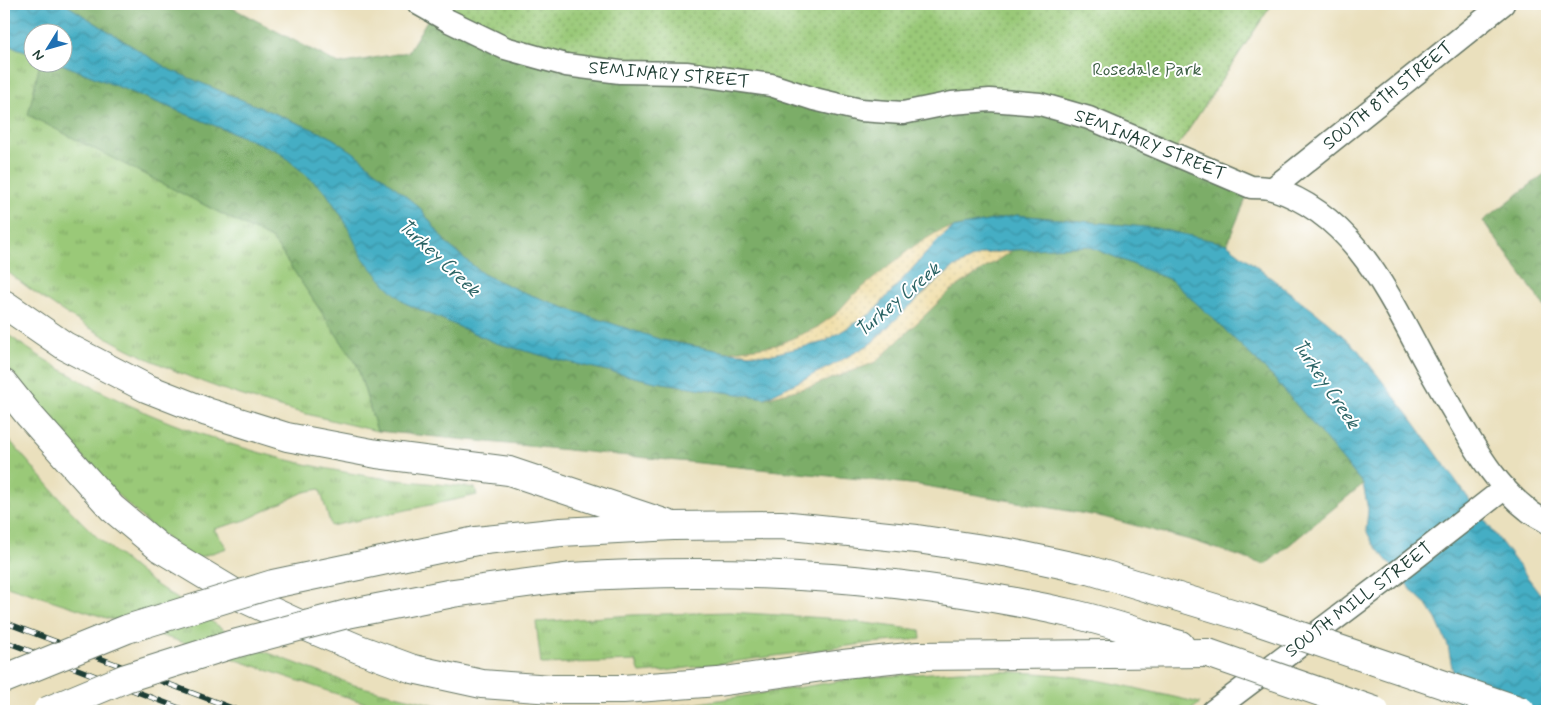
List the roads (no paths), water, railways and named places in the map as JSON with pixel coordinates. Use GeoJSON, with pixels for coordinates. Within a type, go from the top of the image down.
{"type":"FeatureCollection","features":[{"type":"Feature","properties":{"kind":"highway"},"geometry":{"type":"LineString","coordinates":[[4,304],[65,346],[146,388],[207,412],[287,437],[377,454],[508,471],[673,526]]}},
{"type":"Feature","properties":{"kind":"highway"},"geometry":{"type":"LineString","coordinates":[[4,384],[28,415],[112,508],[160,548],[244,598],[359,649],[413,669],[482,684],[552,689],[623,689],[718,682],[843,664],[918,656],[1208,653]]}},
{"type":"Feature","properties":{"kind":"highway"},"geometry":{"type":"LineString","coordinates":[[4,679],[127,629],[273,584],[476,541],[561,532],[673,526],[781,525],[917,539],[1010,553],[1089,570],[1248,618],[1521,711]]}},
{"type":"Feature","properties":{"kind":"highway"},"geometry":{"type":"LineString","coordinates":[[47,711],[126,678],[230,645],[347,614],[453,594],[571,577],[634,573],[743,572],[860,580],[968,594],[1079,616],[1208,653],[1375,711]]}},
{"type":"Feature","properties":{"kind":"street","name":"SEMINARY STREET"},"geometry":{"type":"LineString","coordinates":[[420,4],[449,21],[504,48],[566,65],[620,72],[686,73],[770,85],[814,99],[860,110],[903,113],[952,103],[990,100],[1040,104],[1089,118],[1251,187],[1272,189],[1313,207],[1363,255],[1388,293],[1481,460],[1528,511],[1547,522]]}},
{"type":"Feature","properties":{"kind":"street","name":"SOUTH 8TH STREET"},"geometry":{"type":"LineString","coordinates":[[1272,189],[1503,4]]}},
{"type":"Feature","properties":{"kind":"street","name":"SOUTH MILL STREET"},"geometry":{"type":"LineString","coordinates":[[1213,711],[1505,488]]}},
{"type":"Feature","properties":{"kind":"water","name":"Turkey Creek"},"geometry":{"type":"Polygon","coordinates":[[[4,4],[65,4],[170,70],[329,136],[353,152],[420,208],[446,243],[483,274],[568,309],[662,340],[726,352],[769,355],[824,342],[872,313],[939,239],[953,228],[1017,215],[1155,228],[1227,244],[1327,321],[1358,350],[1411,418],[1547,603],[1544,609],[1547,634],[1547,711],[1460,711],[1448,646],[1436,619],[1427,605],[1415,594],[1373,544],[1366,530],[1368,510],[1363,484],[1273,377],[1171,280],[1088,246],[1013,250],[981,254],[953,268],[930,287],[870,344],[831,366],[765,398],[656,382],[555,359],[496,343],[405,303],[386,285],[363,258],[343,218],[325,191],[278,151],[72,68],[72,22],[22,22],[22,50],[4,44],[4,4]]]}},
{"type":"Feature","properties":{"kind":"railway"},"geometry":{"type":"LineString","coordinates":[[4,622],[240,711]]}},
{"type":"Feature","properties":{"kind":"railway"},"geometry":{"type":"LineString","coordinates":[[4,641],[187,711]]}},
{"type":"Feature","properties":{"kind":"park label","name":"Rosedale Park"},"geometry":{"type":"Point","coordinates":[1147,70]}}]}
